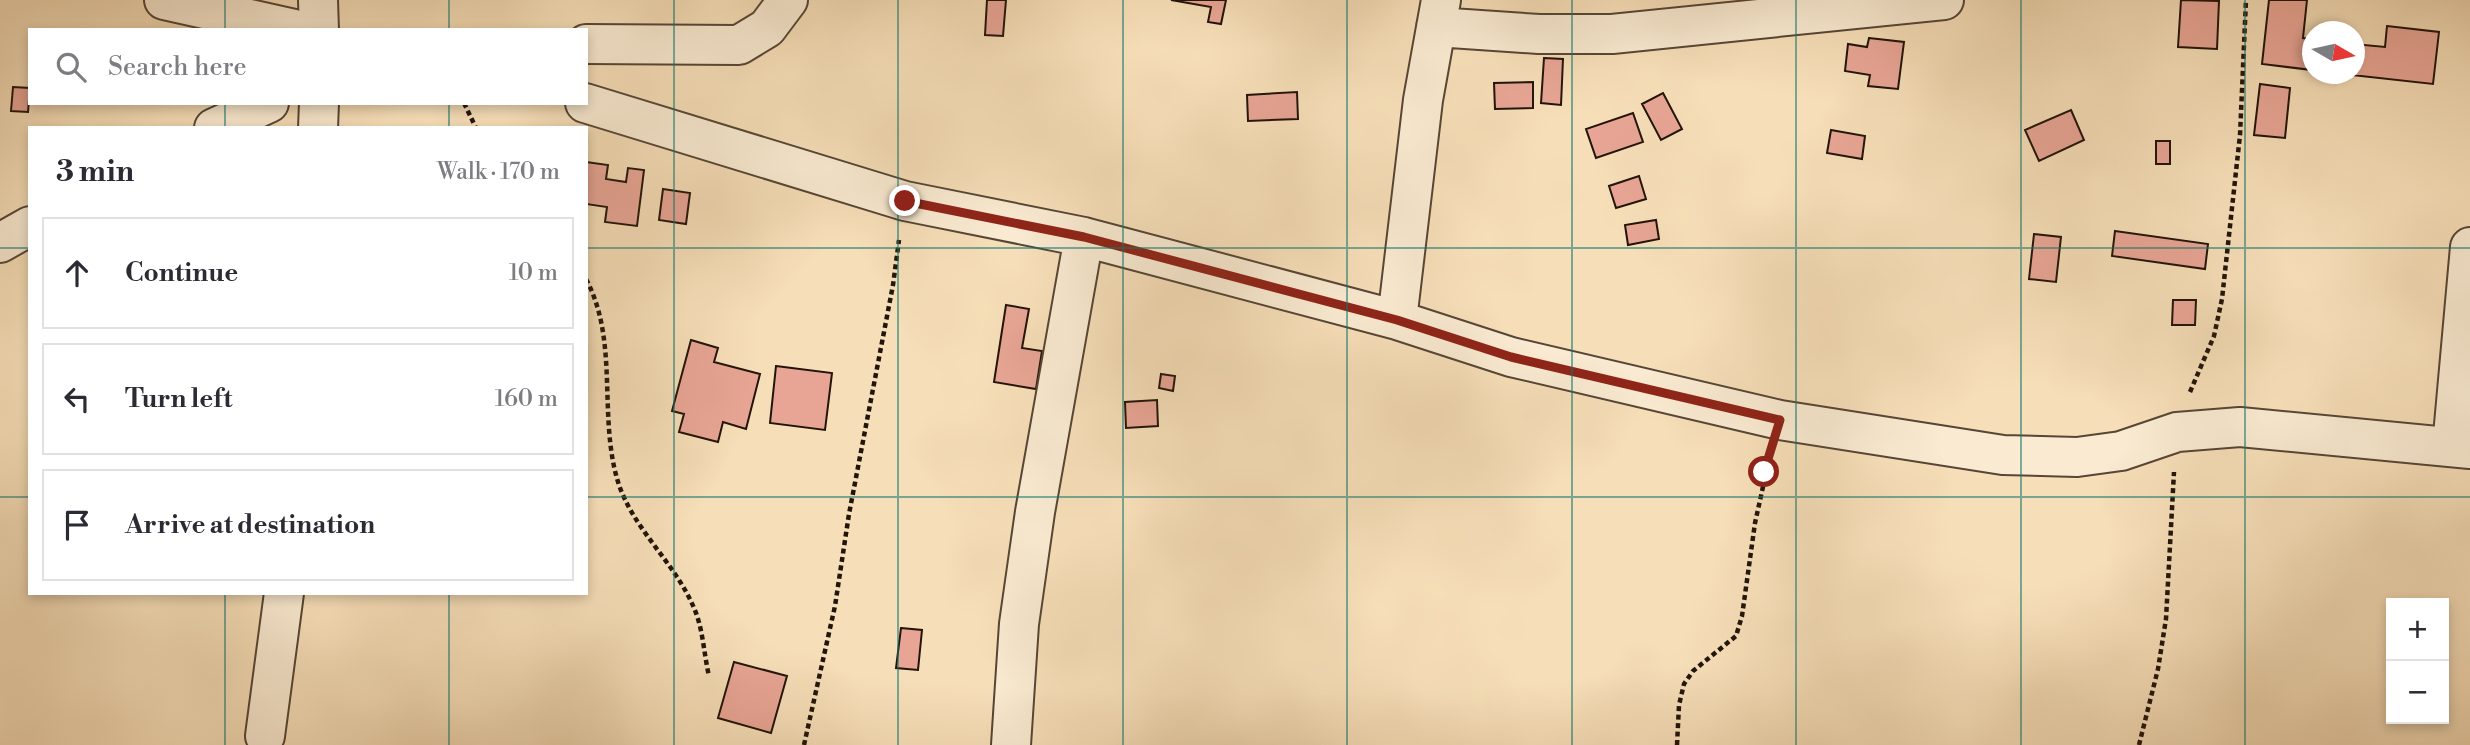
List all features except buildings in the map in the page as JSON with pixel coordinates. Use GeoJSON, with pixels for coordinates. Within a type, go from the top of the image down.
{"type":"FeatureCollection","features":[{"type":"Feature","properties":{"kind":"street"},"geometry":{"type":"LineString","coordinates":[[164,0],[290,28]]}},
{"type":"Feature","properties":{"kind":"street"},"geometry":{"type":"LineString","coordinates":[[318,0],[318,28]]}},
{"type":"Feature","properties":{"kind":"street"},"geometry":{"type":"LineString","coordinates":[[588,44],[739,45],[767,28],[788,0]]}},
{"type":"Feature","properties":{"kind":"street"},"geometry":{"type":"LineString","coordinates":[[1397,320],[1423,100],[1439,14],[1539,34],[1612,34],[1944,0]]}},
{"type":"Feature","properties":{"kind":"street"},"geometry":{"type":"LineString","coordinates":[[588,104],[905,201],[1084,237],[1397,320],[1511,357],[1780,420],[2003,455],[2077,457],[2121,451],[2177,432],[2240,427],[2461,448],[2470,247]]}},
{"type":"Feature","properties":{"kind":"street"},"geometry":{"type":"LineString","coordinates":[[218,126],[265,105]]}},
{"type":"Feature","properties":{"kind":"street"},"geometry":{"type":"LineString","coordinates":[[318,126],[319,105]]}},
{"type":"Feature","properties":{"kind":"street"},"geometry":{"type":"LineString","coordinates":[[0,243],[28,227]]}},
{"type":"Feature","properties":{"kind":"street"},"geometry":{"type":"LineString","coordinates":[[1011,745],[1019,624],[1035,512],[1084,237]]}},
{"type":"Feature","properties":{"kind":"street"},"geometry":{"type":"LineString","coordinates":[[265,736],[284,595]]}},
{"type":"Feature","properties":{"kind":"path"},"geometry":{"type":"LineString","coordinates":[[2139,745],[2158,669],[2166,619],[2177,432],[2197,372],[2214,336],[2220,309],[2240,135],[2246,0]]}},
{"type":"Feature","properties":{"kind":"path"},"geometry":{"type":"LineString","coordinates":[[465,105],[475,126]]}},
{"type":"Feature","properties":{"kind":"path"},"geometry":{"type":"LineString","coordinates":[[804,745],[835,606],[849,514],[893,285],[905,201]]}},
{"type":"Feature","properties":{"kind":"path"},"geometry":{"type":"LineString","coordinates":[[588,285],[599,317],[608,362],[608,414],[612,456],[620,485],[635,520],[676,576],[695,609],[709,676]]}},
{"type":"Feature","properties":{"kind":"path"},"geometry":{"type":"LineString","coordinates":[[1677,745],[1679,705],[1684,684],[1693,671],[1735,636],[1742,615],[1764,472],[1780,420]]}},
{"type":"Feature","properties":{"kind":"route"},"geometry":{"type":"LineString","coordinates":[[905,201],[1084,237],[1397,320],[1511,357],[1780,420],[1764,472]]}}]}
